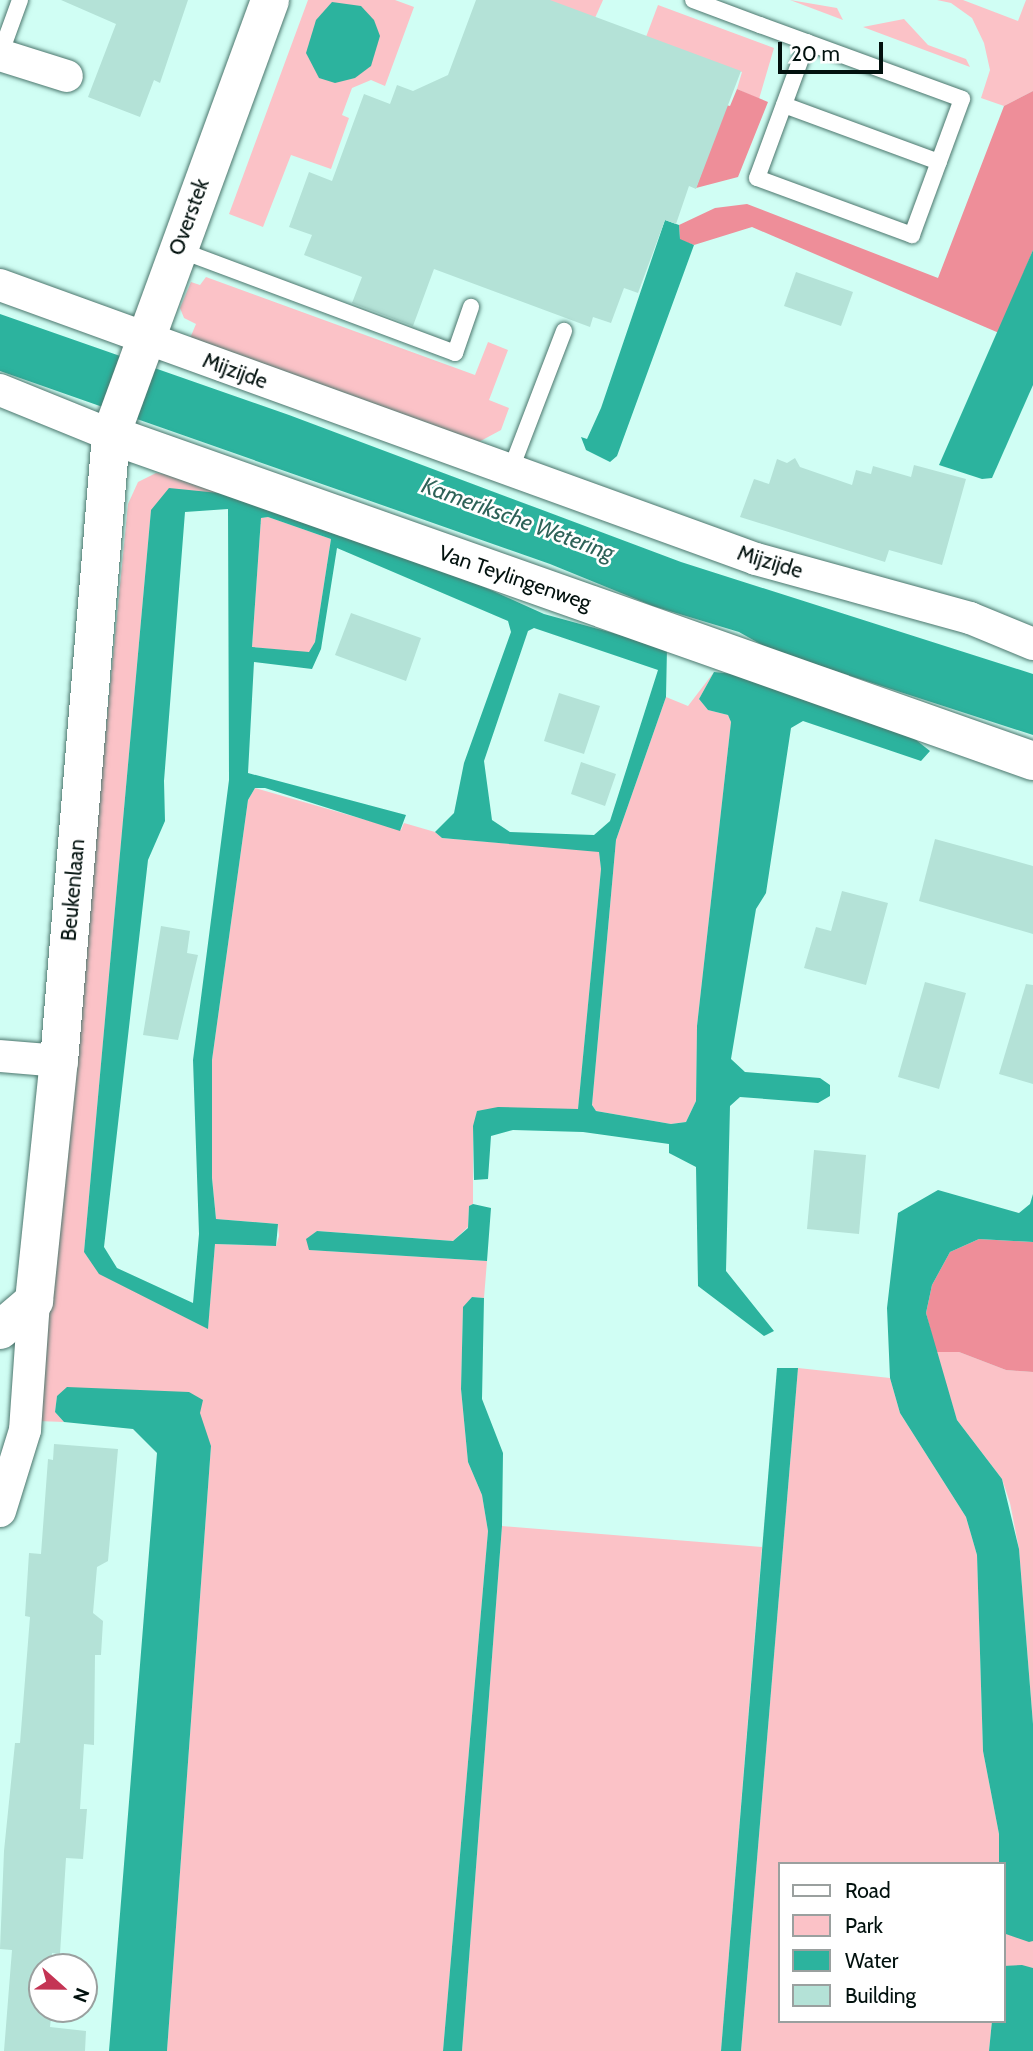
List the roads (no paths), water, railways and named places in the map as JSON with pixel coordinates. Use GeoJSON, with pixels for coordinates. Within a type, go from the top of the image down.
{"type":"FeatureCollection","features":[{"type":"Feature","properties":{"kind":"street","name":"Overstek"},"geometry":{"type":"LineString","coordinates":[[113,427],[270,0]]}},
{"type":"Feature","properties":{"kind":"street"},"geometry":{"type":"LineString","coordinates":[[0,55],[67,76]]}},
{"type":"Feature","properties":{"kind":"street","name":"Mijzijde"},"geometry":{"type":"LineString","coordinates":[[0,285],[143,345],[511,469],[755,559],[970,618],[1033,644]]}},
{"type":"Feature","properties":{"kind":"street","name":"Van Teylingenweg"},"geometry":{"type":"LineString","coordinates":[[0,390],[113,427],[798,678],[1033,761]]}},
{"type":"Feature","properties":{"kind":"street","name":"Beukenlaan"},"geometry":{"type":"LineString","coordinates":[[34,1301],[59,1061],[113,427]]}},
{"type":"Feature","properties":{"kind":"street"},"geometry":{"type":"LineString","coordinates":[[0,1056],[59,1061]]}},
{"type":"Feature","properties":{"kind":"street"},"geometry":{"type":"LineString","coordinates":[[0,1330],[34,1301]]}},
{"type":"Feature","properties":{"kind":"street"},"geometry":{"type":"LineString","coordinates":[[0,1511],[25,1430],[34,1301]]}},
{"type":"Feature","properties":{"kind":"lane"},"geometry":{"type":"LineString","coordinates":[[0,55],[20,0]]}},
{"type":"Feature","properties":{"kind":"lane"},"geometry":{"type":"LineString","coordinates":[[693,0],[962,99],[912,235],[757,178],[807,42]]}},
{"type":"Feature","properties":{"kind":"lane"},"geometry":{"type":"LineString","coordinates":[[784,104],[939,162]]}},
{"type":"Feature","properties":{"kind":"lane"},"geometry":{"type":"LineString","coordinates":[[177,249],[455,353],[471,307]]}},
{"type":"Feature","properties":{"kind":"lane"},"geometry":{"type":"LineString","coordinates":[[511,469],[564,331]]}},
{"type":"Feature","properties":{"kind":"water"},"geometry":{"type":"Polygon","coordinates":[[[332,2],[361,6],[374,20],[380,36],[371,66],[355,78],[335,83],[319,78],[306,53],[316,20],[332,2]]]}},
{"type":"Feature","properties":{"kind":"water"},"geometry":{"type":"Polygon","coordinates":[[[665,220],[679,225],[680,239],[694,245],[617,456],[610,462],[586,450],[581,437],[587,439],[601,408],[665,220]]]}},
{"type":"Feature","properties":{"kind":"water"},"geometry":{"type":"Polygon","coordinates":[[[1033,250],[1033,385],[992,478],[982,479],[939,465],[1033,250]]]}},
{"type":"Feature","properties":{"kind":"water","name":"Kameriksche Wetering"},"geometry":{"type":"Polygon","coordinates":[[[0,314],[289,415],[681,562],[1033,674],[1033,735],[771,650],[739,632],[653,606],[550,564],[0,371],[0,314]]]}},
{"type":"Feature","properties":{"kind":"water"},"geometry":{"type":"Polygon","coordinates":[[[169,488],[229,494],[451,572],[544,614],[667,648],[666,697],[616,840],[592,1105],[596,1111],[671,1124],[686,1122],[696,1101],[697,1026],[731,722],[728,715],[708,710],[699,699],[714,672],[734,674],[911,736],[930,751],[921,761],[803,721],[791,728],[766,893],[756,909],[731,1059],[745,1072],[820,1078],[830,1085],[830,1096],[818,1103],[740,1097],[730,1106],[726,1271],[774,1331],[764,1336],[698,1286],[696,1167],[669,1153],[669,1144],[583,1132],[513,1130],[491,1136],[488,1179],[474,1180],[473,1126],[477,1111],[498,1107],[578,1109],[601,869],[599,852],[442,838],[435,832],[454,813],[464,763],[511,632],[508,621],[337,548],[321,649],[312,669],[254,662],[248,773],[406,815],[400,831],[265,788],[255,788],[248,800],[212,1060],[212,1178],[216,1219],[278,1224],[276,1246],[215,1244],[208,1329],[99,1274],[84,1252],[151,510],[169,488]],[[228,509],[185,512],[164,781],[165,821],[148,860],[104,1247],[117,1268],[193,1303],[199,1234],[193,1060],[229,780],[228,509]],[[268,517],[261,518],[252,647],[309,652],[315,642],[331,539],[268,517]],[[534,628],[528,631],[484,761],[492,820],[510,832],[594,835],[610,821],[658,670],[534,628]]]}},
{"type":"Feature","properties":{"kind":"water"},"geometry":{"type":"Polygon","coordinates":[[[938,1190],[1019,1213],[1030,1204],[1033,1194],[1033,1242],[979,1239],[950,1252],[932,1285],[926,1313],[957,1420],[1002,1479],[1019,1549],[1033,1724],[1033,1941],[1029,1942],[1005,1934],[1005,1862],[999,1862],[999,1834],[983,1751],[977,1555],[966,1517],[900,1413],[890,1378],[887,1308],[898,1213],[938,1190]]]}},
{"type":"Feature","properties":{"kind":"water"},"geometry":{"type":"Polygon","coordinates":[[[473,1204],[491,1208],[487,1261],[309,1250],[306,1239],[317,1231],[453,1241],[468,1228],[469,1206],[473,1204]]]}},
{"type":"Feature","properties":{"kind":"water"},"geometry":{"type":"Polygon","coordinates":[[[472,1297],[484,1298],[482,1399],[503,1453],[502,1526],[462,2051],[443,2051],[488,1531],[482,1495],[468,1462],[461,1389],[463,1307],[472,1297]]]}},
{"type":"Feature","properties":{"kind":"water"},"geometry":{"type":"Polygon","coordinates":[[[777,1368],[798,1368],[741,2051],[721,2051],[777,1368]]]}},
{"type":"Feature","properties":{"kind":"water"},"geometry":{"type":"Polygon","coordinates":[[[67,1387],[189,1392],[203,1400],[200,1413],[211,1446],[167,2051],[109,2051],[157,1453],[133,1429],[64,1422],[55,1412],[57,1396],[67,1387]]]}},
{"type":"Feature","properties":{"kind":"water"},"geometry":{"type":"Polygon","coordinates":[[[1022,1965],[1033,1968],[1033,2051],[989,2051],[992,2023],[1005,2023],[1005,1966],[1022,1965]]]}}]}
